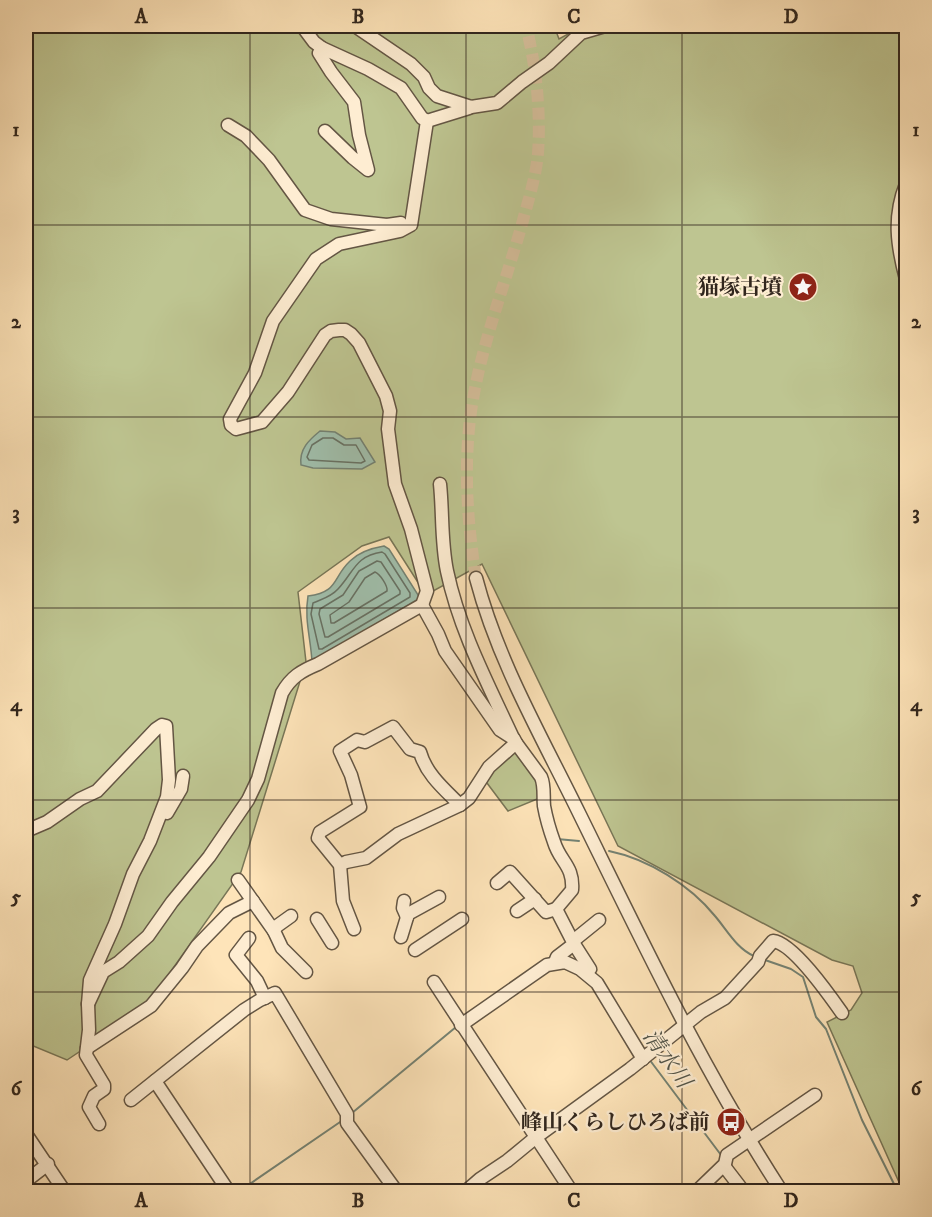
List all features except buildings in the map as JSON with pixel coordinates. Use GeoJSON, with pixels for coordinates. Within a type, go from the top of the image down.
{"type":"FeatureCollection","features":[{"type":"Feature","properties":{"kind":"street"},"geometry":{"type":"LineString","coordinates":[[302,26],[314,42],[322,48],[368,69],[401,88],[422,118],[427,121],[471,107],[497,103],[549,63],[581,33],[605,26]]}},
{"type":"Feature","properties":{"kind":"street"},"geometry":{"type":"LineString","coordinates":[[355,26],[411,64],[424,77],[429,88],[437,96],[471,107]]}},
{"type":"Feature","properties":{"kind":"street"},"geometry":{"type":"LineString","coordinates":[[322,48],[320,53],[325,63],[354,102],[368,170],[325,131]]}},
{"type":"Feature","properties":{"kind":"street"},"geometry":{"type":"LineString","coordinates":[[88,1004],[103,972],[119,962],[148,936],[209,857],[248,800],[258,779],[282,693],[289,681],[300,672],[422,605],[427,591],[394,474],[388,429],[390,411],[386,396],[368,358],[351,334],[345,330],[339,330],[325,335],[288,392],[262,422],[236,429],[231,425],[230,420],[255,373],[273,321],[316,259],[328,249],[339,244],[400,231],[411,225],[427,121]]}},
{"type":"Feature","properties":{"kind":"street"},"geometry":{"type":"LineString","coordinates":[[228,125],[246,136],[269,160],[305,210],[331,219],[387,225],[411,221]]}},
{"type":"Feature","properties":{"kind":"street"},"geometry":{"type":"LineString","coordinates":[[906,184],[899,201],[897,228],[900,257],[906,279]]}},
{"type":"Feature","properties":{"kind":"street"},"geometry":{"type":"LineString","coordinates":[[440,484],[446,562],[459,614],[515,741]]}},
{"type":"Feature","properties":{"kind":"street"},"geometry":{"type":"LineString","coordinates":[[476,578],[483,606],[502,657],[685,1025],[748,1139],[782,1191]]}},
{"type":"Feature","properties":{"kind":"street"},"geometry":{"type":"LineString","coordinates":[[422,605],[445,651],[500,730],[519,745],[541,777],[544,783],[544,807],[555,845],[570,868],[572,890],[556,909],[546,912],[510,872],[497,882]]}},
{"type":"Feature","properties":{"kind":"street"},"geometry":{"type":"LineString","coordinates":[[26,831],[47,822],[80,799],[97,791],[162,725],[166,726],[169,780],[167,797],[151,840]]}},
{"type":"Feature","properties":{"kind":"street"},"geometry":{"type":"LineString","coordinates":[[354,929],[343,902],[340,865],[318,838],[320,832],[360,807],[351,775],[340,751],[357,740],[365,742],[393,727],[410,749],[420,752],[424,765],[436,781],[460,805]]}},
{"type":"Feature","properties":{"kind":"street"},"geometry":{"type":"LineString","coordinates":[[340,865],[366,858],[406,829],[460,805],[469,798],[489,767],[515,741]]}},
{"type":"Feature","properties":{"kind":"street"},"geometry":{"type":"LineString","coordinates":[[99,1124],[89,1107],[94,1096],[104,1089],[104,1085],[86,1055],[89,1030],[88,1004],[93,969],[115,924],[134,874],[181,789],[183,776]]}},
{"type":"Feature","properties":{"kind":"street"},"geometry":{"type":"LineString","coordinates":[[238,880],[274,931],[282,948],[306,972]]}},
{"type":"Feature","properties":{"kind":"street"},"geometry":{"type":"LineString","coordinates":[[400,937],[408,914],[439,897]]}},
{"type":"Feature","properties":{"kind":"street"},"geometry":{"type":"LineString","coordinates":[[517,911],[535,899]]}},
{"type":"Feature","properties":{"kind":"street"},"geometry":{"type":"LineString","coordinates":[[87,1048],[151,1006],[197,946],[229,914],[253,901]]}},
{"type":"Feature","properties":{"kind":"street"},"geometry":{"type":"LineString","coordinates":[[404,901],[403,908],[407,918]]}},
{"type":"Feature","properties":{"kind":"street"},"geometry":{"type":"LineString","coordinates":[[556,909],[588,971],[646,1055]]}},
{"type":"Feature","properties":{"kind":"street"},"geometry":{"type":"LineString","coordinates":[[274,931],[291,916]]}},
{"type":"Feature","properties":{"kind":"street"},"geometry":{"type":"LineString","coordinates":[[317,919],[332,943]]}},
{"type":"Feature","properties":{"kind":"street"},"geometry":{"type":"LineString","coordinates":[[415,950],[462,919]]}},
{"type":"Feature","properties":{"kind":"street"},"geometry":{"type":"LineString","coordinates":[[461,1025],[556,960],[599,920]]}},
{"type":"Feature","properties":{"kind":"street"},"geometry":{"type":"LineString","coordinates":[[249,938],[236,955],[257,981],[265,998]]}},
{"type":"Feature","properties":{"kind":"street"},"geometry":{"type":"LineString","coordinates":[[465,1191],[701,1012],[725,998],[773,942],[782,944],[819,980],[842,1013]]}},
{"type":"Feature","properties":{"kind":"street"},"geometry":{"type":"LineString","coordinates":[[556,960],[588,971]]}},
{"type":"Feature","properties":{"kind":"street"},"geometry":{"type":"LineString","coordinates":[[434,982],[572,1191]]}},
{"type":"Feature","properties":{"kind":"street"},"geometry":{"type":"LineString","coordinates":[[131,1100],[244,1010],[275,993],[347,1114],[347,1123],[397,1191]]}},
{"type":"Feature","properties":{"kind":"street"},"geometry":{"type":"LineString","coordinates":[[155,1081],[229,1191]]}},
{"type":"Feature","properties":{"kind":"street"},"geometry":{"type":"LineString","coordinates":[[696,1191],[748,1139],[815,1095]]}},
{"type":"Feature","properties":{"kind":"street"},"geometry":{"type":"LineString","coordinates":[[26,1134],[65,1191]]}},
{"type":"Feature","properties":{"kind":"street"},"geometry":{"type":"LineString","coordinates":[[726,1162],[744,1191]]}},
{"type":"Feature","properties":{"kind":"street"},"geometry":{"type":"LineString","coordinates":[[26,1181],[48,1164]]}},
{"type":"Feature","properties":{"kind":"green space"},"geometry":{"type":"Polygon","coordinates":[[[26,26],[554,26],[559,39],[583,26],[906,26],[906,1191],[903,1191],[827,1022],[851,1010],[862,993],[853,966],[832,960],[618,846],[482,564],[426,595],[389,537],[362,546],[298,592],[306,662],[241,872],[145,1008],[67,1060],[26,1043],[26,26]]]}},
{"type":"Feature","properties":{"kind":"green space"},"geometry":{"type":"Polygon","coordinates":[[[519,749],[536,772],[542,797],[508,811],[484,779],[519,749]]]}},
{"type":"Feature","properties":{"kind":"water"},"geometry":{"type":"Polygon","coordinates":[[[320,431],[335,432],[346,439],[360,438],[375,462],[362,469],[313,468],[301,465],[303,450],[320,431]]]}},
{"type":"Feature","properties":{"kind":"water"},"geometry":{"type":"Polygon","coordinates":[[[384,546],[389,549],[420,598],[312,662],[307,621],[308,596],[330,588],[344,567],[357,555],[384,546]]]}},
{"type":"Feature","properties":{"kind":"waterway"},"geometry":{"type":"LineString","coordinates":[[557,839],[579,841]]}},
{"type":"Feature","properties":{"kind":"waterway"},"geometry":{"type":"LineString","coordinates":[[609,851],[638,860],[681,884],[705,905],[737,944],[754,956]]}},
{"type":"Feature","properties":{"kind":"waterway"},"geometry":{"type":"LineString","coordinates":[[765,960],[791,969],[803,977],[816,1017],[826,1029],[862,1120],[898,1192]]}},
{"type":"Feature","properties":{"kind":"waterway"},"geometry":{"type":"LineString","coordinates":[[352,1113],[456,1027]]}},
{"type":"Feature","properties":{"kind":"waterway","name":"清水川"},"geometry":{"type":"LineString","coordinates":[[649,1059],[721,1155]]}},
{"type":"Feature","properties":{"kind":"waterway"},"geometry":{"type":"LineString","coordinates":[[241,1190],[343,1120]]}},
{"type":"Feature","properties":{"kind":"tunnel"},"geometry":{"type":"LineString","coordinates":[[476,578],[467,491],[472,405],[488,336],[532,189],[538,153],[537,89],[526,26]]}},
{"type":"Feature","properties":{"kind":"place","name":"猫塚古墳"},"geometry":{"type":"Point","coordinates":[803,287]}},
{"type":"Feature","properties":{"kind":"place","name":"峰山くらしひろば前"},"geometry":{"type":"Point","coordinates":[731,1122]}}]}
